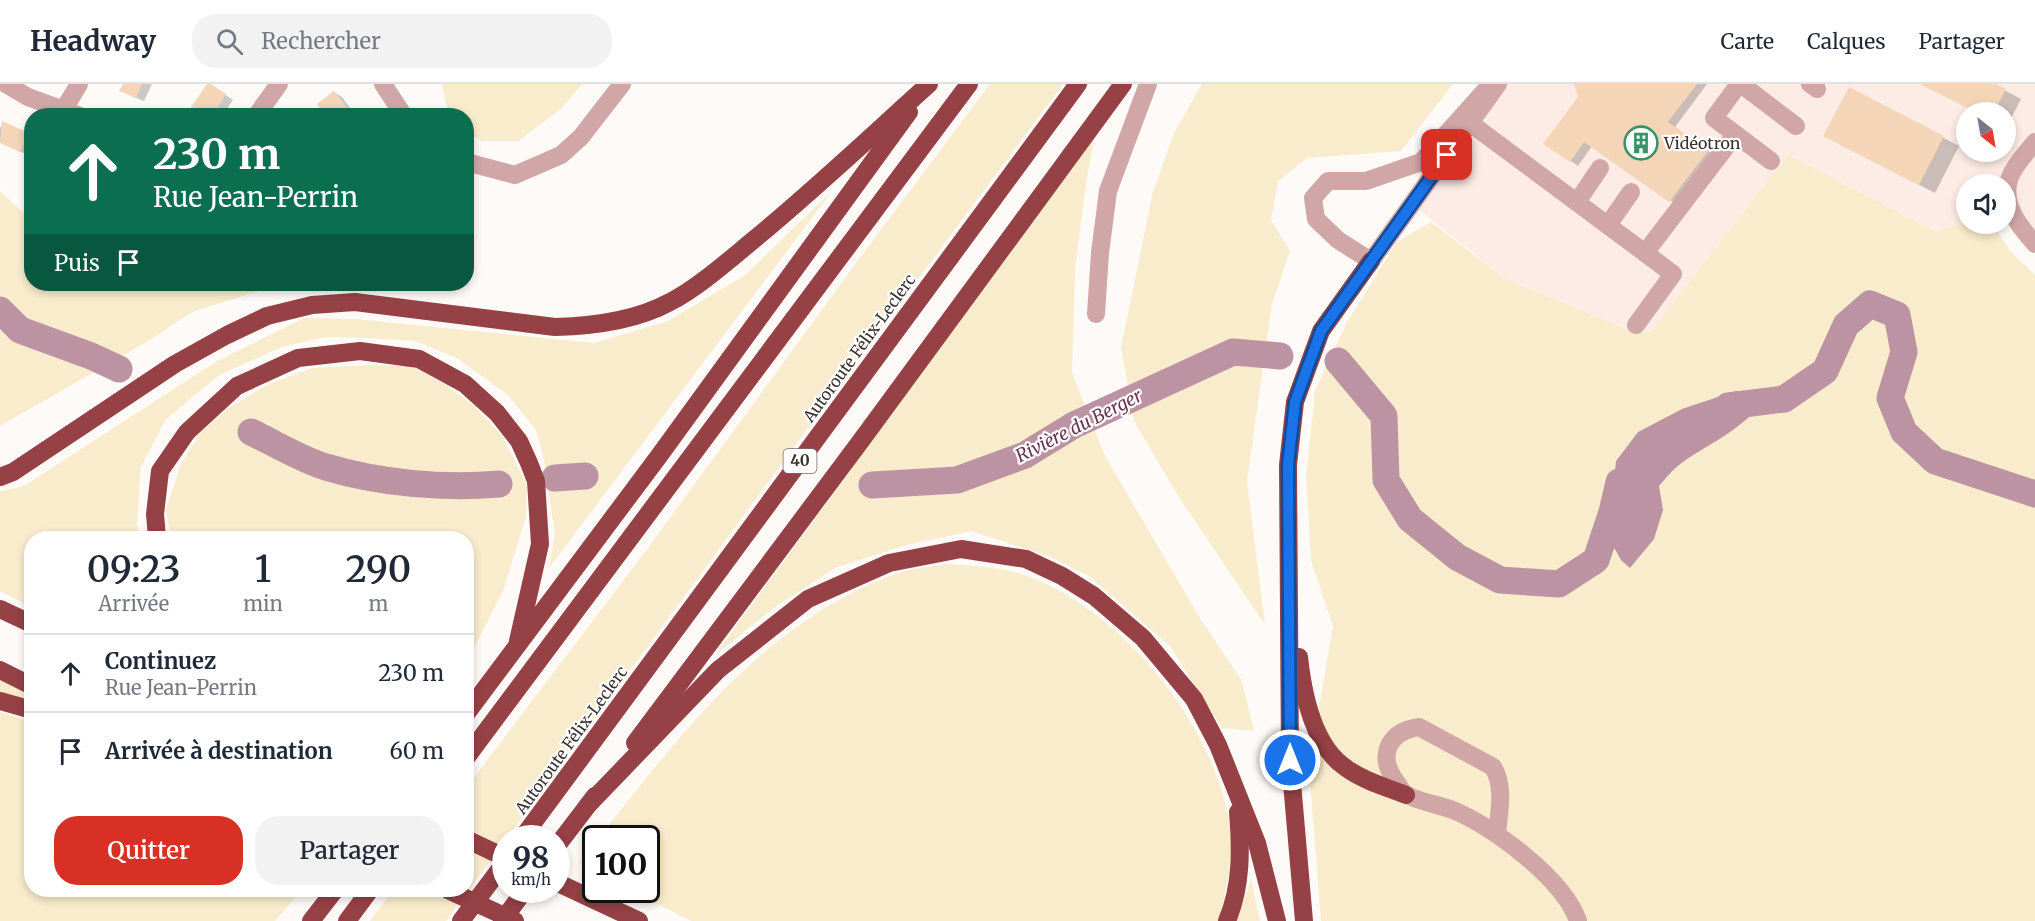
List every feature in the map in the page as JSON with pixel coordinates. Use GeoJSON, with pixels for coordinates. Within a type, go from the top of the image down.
{"type":"FeatureCollection","features":[{"type":"Feature","properties":{"kind":"highway"},"geometry":{"type":"LineString","coordinates":[[0,477],[13,472],[175,364],[267,316],[312,305],[356,302],[555,327],[607,323],[671,302],[722,266],[788,212],[930,84]]}},
{"type":"Feature","properties":{"kind":"highway"},"geometry":{"type":"LineString","coordinates":[[474,703],[930,84]]}},
{"type":"Feature","properties":{"kind":"highway"},"geometry":{"type":"LineString","coordinates":[[474,747],[969,84]]}},
{"type":"Feature","properties":{"kind":"highway","name":"Autoroute Félix-Leclerc"},"geometry":{"type":"LineString","coordinates":[[532,825],[1078,84]]}},
{"type":"Feature","properties":{"kind":"highway"},"geometry":{"type":"LineString","coordinates":[[570,829],[1123,84]]}},
{"type":"Feature","properties":{"kind":"highway"},"geometry":{"type":"LineString","coordinates":[[1304,921],[1290,760],[1288,465],[1295,402],[1321,331],[1371,261]]}},
{"type":"Feature","properties":{"kind":"highway"},"geometry":{"type":"LineString","coordinates":[[156,531],[154,514],[160,471],[187,432],[237,386],[298,358],[360,351],[419,359],[465,384],[497,412],[519,441],[536,481],[540,544],[517,647]]}},
{"type":"Feature","properties":{"kind":"highway"},"geometry":{"type":"LineString","coordinates":[[588,805],[718,670],[808,599],[889,563],[962,549],[1026,559],[1062,576],[1094,596],[1143,638],[1194,699],[1218,745],[1257,843],[1277,921]]}},
{"type":"Feature","properties":{"kind":"highway"},"geometry":{"type":"LineString","coordinates":[[1288,558],[1308,710],[1330,754],[1346,768],[1367,780],[1406,795]]}},
{"type":"Feature","properties":{"kind":"highway"},"geometry":{"type":"LineString","coordinates":[[0,609],[24,620]]}},
{"type":"Feature","properties":{"kind":"highway"},"geometry":{"type":"LineString","coordinates":[[0,670],[24,682]]}},
{"type":"Feature","properties":{"kind":"highway"},"geometry":{"type":"LineString","coordinates":[[0,701],[24,708]]}},
{"type":"Feature","properties":{"kind":"highway"},"geometry":{"type":"LineString","coordinates":[[1227,921],[1239,881],[1241,857],[1237,792]]}},
{"type":"Feature","properties":{"kind":"highway"},"geometry":{"type":"LineString","coordinates":[[474,843],[492,852]]}},
{"type":"Feature","properties":{"kind":"highway"},"geometry":{"type":"LineString","coordinates":[[461,921],[492,878]]}},
{"type":"Feature","properties":{"kind":"highway"},"geometry":{"type":"LineString","coordinates":[[570,889],[634,919]]}},
{"type":"Feature","properties":{"kind":"highway"},"geometry":{"type":"LineString","coordinates":[[311,921],[330,897]]}},
{"type":"Feature","properties":{"kind":"highway"},"geometry":{"type":"LineString","coordinates":[[347,921],[365,897]]}},
{"type":"Feature","properties":{"kind":"highway"},"geometry":{"type":"LineString","coordinates":[[463,897],[515,921]]}},
{"type":"Feature","properties":{"kind":"highway"},"geometry":{"type":"LineString","coordinates":[[502,921],[515,903]]}},
{"type":"Feature","properties":{"kind":"street"},"geometry":{"type":"LineString","coordinates":[[6,84],[28,97],[60,108]]}},
{"type":"Feature","properties":{"kind":"street"},"geometry":{"type":"LineString","coordinates":[[73,108],[79,84]]}},
{"type":"Feature","properties":{"kind":"street"},"geometry":{"type":"LineString","coordinates":[[261,108],[279,84]]}},
{"type":"Feature","properties":{"kind":"street"},"geometry":{"type":"LineString","coordinates":[[383,84],[399,108]]}},
{"type":"Feature","properties":{"kind":"street"},"geometry":{"type":"LineString","coordinates":[[474,164],[515,175],[561,155],[581,137],[622,84]]}},
{"type":"Feature","properties":{"kind":"street"},"geometry":{"type":"LineString","coordinates":[[1096,314],[1100,253],[1108,191],[1148,84]]}},
{"type":"Feature","properties":{"kind":"street"},"geometry":{"type":"LineString","coordinates":[[1491,84],[1421,162],[1366,181],[1328,181],[1313,198],[1316,219],[1338,240],[1371,261],[1498,84]]}},
{"type":"Feature","properties":{"kind":"street"},"geometry":{"type":"LineString","coordinates":[[1771,162],[1714,118],[1740,84],[1796,126]]}},
{"type":"Feature","properties":{"kind":"street"},"geometry":{"type":"LineString","coordinates":[[1470,123],[1673,274],[1636,325]]}},
{"type":"Feature","properties":{"kind":"street"},"geometry":{"type":"LineString","coordinates":[[1645,253],[1735,135]]}},
{"type":"Feature","properties":{"kind":"street"},"geometry":{"type":"LineString","coordinates":[[2035,141],[2010,176],[2008,191],[2011,208],[2018,224],[2035,244]]}},
{"type":"Feature","properties":{"kind":"street"},"geometry":{"type":"LineString","coordinates":[[1576,202],[1600,168]]}},
{"type":"Feature","properties":{"kind":"street"},"geometry":{"type":"LineString","coordinates":[[1608,225],[1631,192]]}},
{"type":"Feature","properties":{"kind":"street"},"geometry":{"type":"LineString","coordinates":[[1497,834],[1501,790],[1493,767],[1419,728],[1407,729],[1396,735],[1388,747],[1387,760],[1391,776],[1406,795],[1453,810],[1497,834],[1527,857],[1556,887],[1578,921]]}},
{"type":"Feature","properties":{"kind":"shaded area"},"geometry":{"type":"Polygon","coordinates":[[[442,84],[582,84],[561,109],[518,141],[482,141],[474,136],[474,108],[447,108],[442,84]]]}},
{"type":"Feature","properties":{"kind":"shaded area"},"geometry":{"type":"Polygon","coordinates":[[[990,84],[1063,84],[516,825],[492,825],[492,858],[474,883],[474,778],[651,544],[990,84]]]}},
{"type":"Feature","properties":{"kind":"shaded area"},"geometry":{"type":"Polygon","coordinates":[[[1202,84],[1453,84],[1401,151],[1307,158],[1278,181],[1271,220],[1290,251],[1272,304],[1247,481],[1265,625],[1175,491],[1134,421],[1121,347],[1153,192],[1174,133],[1202,84]]]}},
{"type":"Feature","properties":{"kind":"shaded area"},"geometry":{"type":"Polygon","coordinates":[[[1498,84],[2035,84],[2035,244],[2016,205],[2016,174],[1956,174],[1956,225],[1939,232],[1788,155],[1651,331],[1636,333],[1504,278],[1412,204],[1498,84]]]}},
{"type":"Feature","properties":{"kind":"shaded area"},"geometry":{"type":"Polygon","coordinates":[[[1094,138],[1075,270],[1072,373],[1105,456],[1201,620],[1242,681],[1254,731],[1222,728],[1170,646],[1089,576],[1048,556],[971,531],[903,546],[835,568],[775,607],[715,655],[1094,138]]]}},
{"type":"Feature","properties":{"kind":"shaded area"},"geometry":{"type":"Polygon","coordinates":[[[1788,155],[1938,232],[1956,225],[1956,234],[1999,234],[2010,251],[2035,275],[2035,921],[1321,921],[1309,768],[1333,626],[1311,561],[1306,477],[1315,391],[1346,324],[1397,242],[1431,222],[1504,278],[1636,333],[1651,331],[1788,155]],[[1682,409],[1638,432],[1616,461],[1608,537],[1621,560],[1659,486],[1680,464],[1741,424],[1682,409]]]}},
{"type":"Feature","properties":{"kind":"shaded area"},"geometry":{"type":"Polygon","coordinates":[[[0,191],[24,213],[24,291],[260,291],[192,312],[145,343],[0,426],[0,191]]]}},
{"type":"Feature","properties":{"kind":"shaded area"},"geometry":{"type":"Polygon","coordinates":[[[832,191],[549,568],[555,534],[544,460],[536,430],[508,395],[457,358],[415,341],[325,337],[282,347],[219,375],[165,420],[141,467],[137,524],[139,531],[24,531],[24,603],[0,591],[0,491],[24,486],[217,361],[304,318],[356,319],[594,343],[668,321],[744,276],[832,191]]]}},
{"type":"Feature","properties":{"kind":"shaded area"},"geometry":{"type":"Polygon","coordinates":[[[371,365],[411,366],[446,385],[474,406],[502,436],[527,485],[526,517],[503,591],[474,648],[474,531],[170,531],[166,510],[180,466],[201,432],[229,408],[267,385],[312,368],[371,365]]]}},
{"type":"Feature","properties":{"kind":"shaded area"},"geometry":{"type":"Polygon","coordinates":[[[1736,391],[1765,393],[1760,404],[1742,423],[1680,464],[1659,486],[1663,510],[1654,539],[1630,568],[1621,560],[1608,537],[1616,461],[1638,432],[1682,409],[1736,391]]]}},
{"type":"Feature","properties":{"kind":"shaded area"},"geometry":{"type":"Polygon","coordinates":[[[946,564],[991,568],[1025,575],[1070,597],[1104,621],[1136,650],[1189,720],[1209,758],[1224,797],[1232,846],[1219,921],[691,921],[655,903],[660,903],[660,825],[609,825],[661,759],[695,721],[767,650],[807,620],[850,594],[896,574],[946,564]]]}},
{"type":"Feature","properties":{"kind":"shaded area"},"geometry":{"type":"Polygon","coordinates":[[[0,678],[24,690],[24,699],[0,694],[0,678]]]}},
{"type":"Feature","properties":{"kind":"shaded area"},"geometry":{"type":"Polygon","coordinates":[[[0,712],[24,720],[24,897],[296,897],[275,921],[0,921],[0,712]]]}},
{"type":"Feature","properties":{"kind":"shaded area"},"geometry":{"type":"Polygon","coordinates":[[[1251,880],[1260,921],[1236,921],[1251,880]]]}},
{"type":"Feature","properties":{"kind":"shaded area"},"geometry":{"type":"Polygon","coordinates":[[[388,897],[464,897],[446,921],[370,921],[388,897]]]}},
{"type":"Feature","properties":{"kind":"building"},"geometry":{"type":"Polygon","coordinates":[[[123,84],[142,84],[136,98],[119,91],[123,84]]]}},
{"type":"Feature","properties":{"kind":"building"},"geometry":{"type":"Polygon","coordinates":[[[207,84],[211,84],[226,94],[217,108],[190,108],[207,84]]]}},
{"type":"Feature","properties":{"kind":"building","name":"Vidéotron"},"geometry":{"type":"Polygon","coordinates":[[[1574,84],[1697,84],[1668,122],[1708,151],[1669,202],[1584,142],[1570,162],[1543,144],[1578,97],[1574,84]]]}},
{"type":"Feature","properties":{"kind":"building"},"geometry":{"type":"Polygon","coordinates":[[[1920,84],[1996,84],[2006,89],[1999,102],[1956,102],[1920,84]]]}},
{"type":"Feature","properties":{"kind":"building"},"geometry":{"type":"Polygon","coordinates":[[[1849,87],[1944,136],[1919,185],[1823,136],[1849,87]]]}},
{"type":"Feature","properties":{"kind":"building"},"geometry":{"type":"Polygon","coordinates":[[[334,91],[347,108],[320,108],[317,104],[334,91]]]}},
{"type":"Feature","properties":{"kind":"building"},"geometry":{"type":"Polygon","coordinates":[[[2,121],[24,131],[24,144],[20,152],[0,143],[2,121]]]}},
{"type":"Feature","properties":{"kind":"waterway","name":"Rivière du Berger"},"geometry":{"type":"LineString","coordinates":[[1728,406],[1784,399],[1825,371],[1846,325],[1870,304],[1897,315],[1904,352],[1890,398],[1904,432],[1935,461],[2035,494]]}},
{"type":"Feature","properties":{"kind":"waterway","name":"Rivière du Berger"},"geometry":{"type":"LineString","coordinates":[[0,310],[20,330],[91,356],[119,369]]}},
{"type":"Feature","properties":{"kind":"waterway","name":"Rivière du Berger"},"geometry":{"type":"LineString","coordinates":[[872,485],[957,480],[1025,455],[1074,425],[1233,352],[1280,356]]}},
{"type":"Feature","properties":{"kind":"waterway","name":"Rivière du Berger"},"geometry":{"type":"LineString","coordinates":[[1338,361],[1384,416],[1386,480],[1410,519],[1457,557],[1500,580],[1559,584],[1596,560],[1619,482]]}},
{"type":"Feature","properties":{"kind":"waterway","name":"Rivière du Berger"},"geometry":{"type":"LineString","coordinates":[[251,432],[298,456],[346,473],[390,481],[434,485],[499,484]]}},
{"type":"Feature","properties":{"kind":"waterway","name":"Rivière du Berger"},"geometry":{"type":"LineString","coordinates":[[555,478],[585,476]]}},
{"type":"Feature","properties":{"kind":"place","name":"Vidéotron"},"geometry":{"type":"Point","coordinates":[1641,143]}},
{"type":"Feature","properties":{"kind":"route"},"geometry":{"type":"LineString","coordinates":[[1290,760],[1288,465],[1295,402],[1321,331],[1447,155]]}}]}
